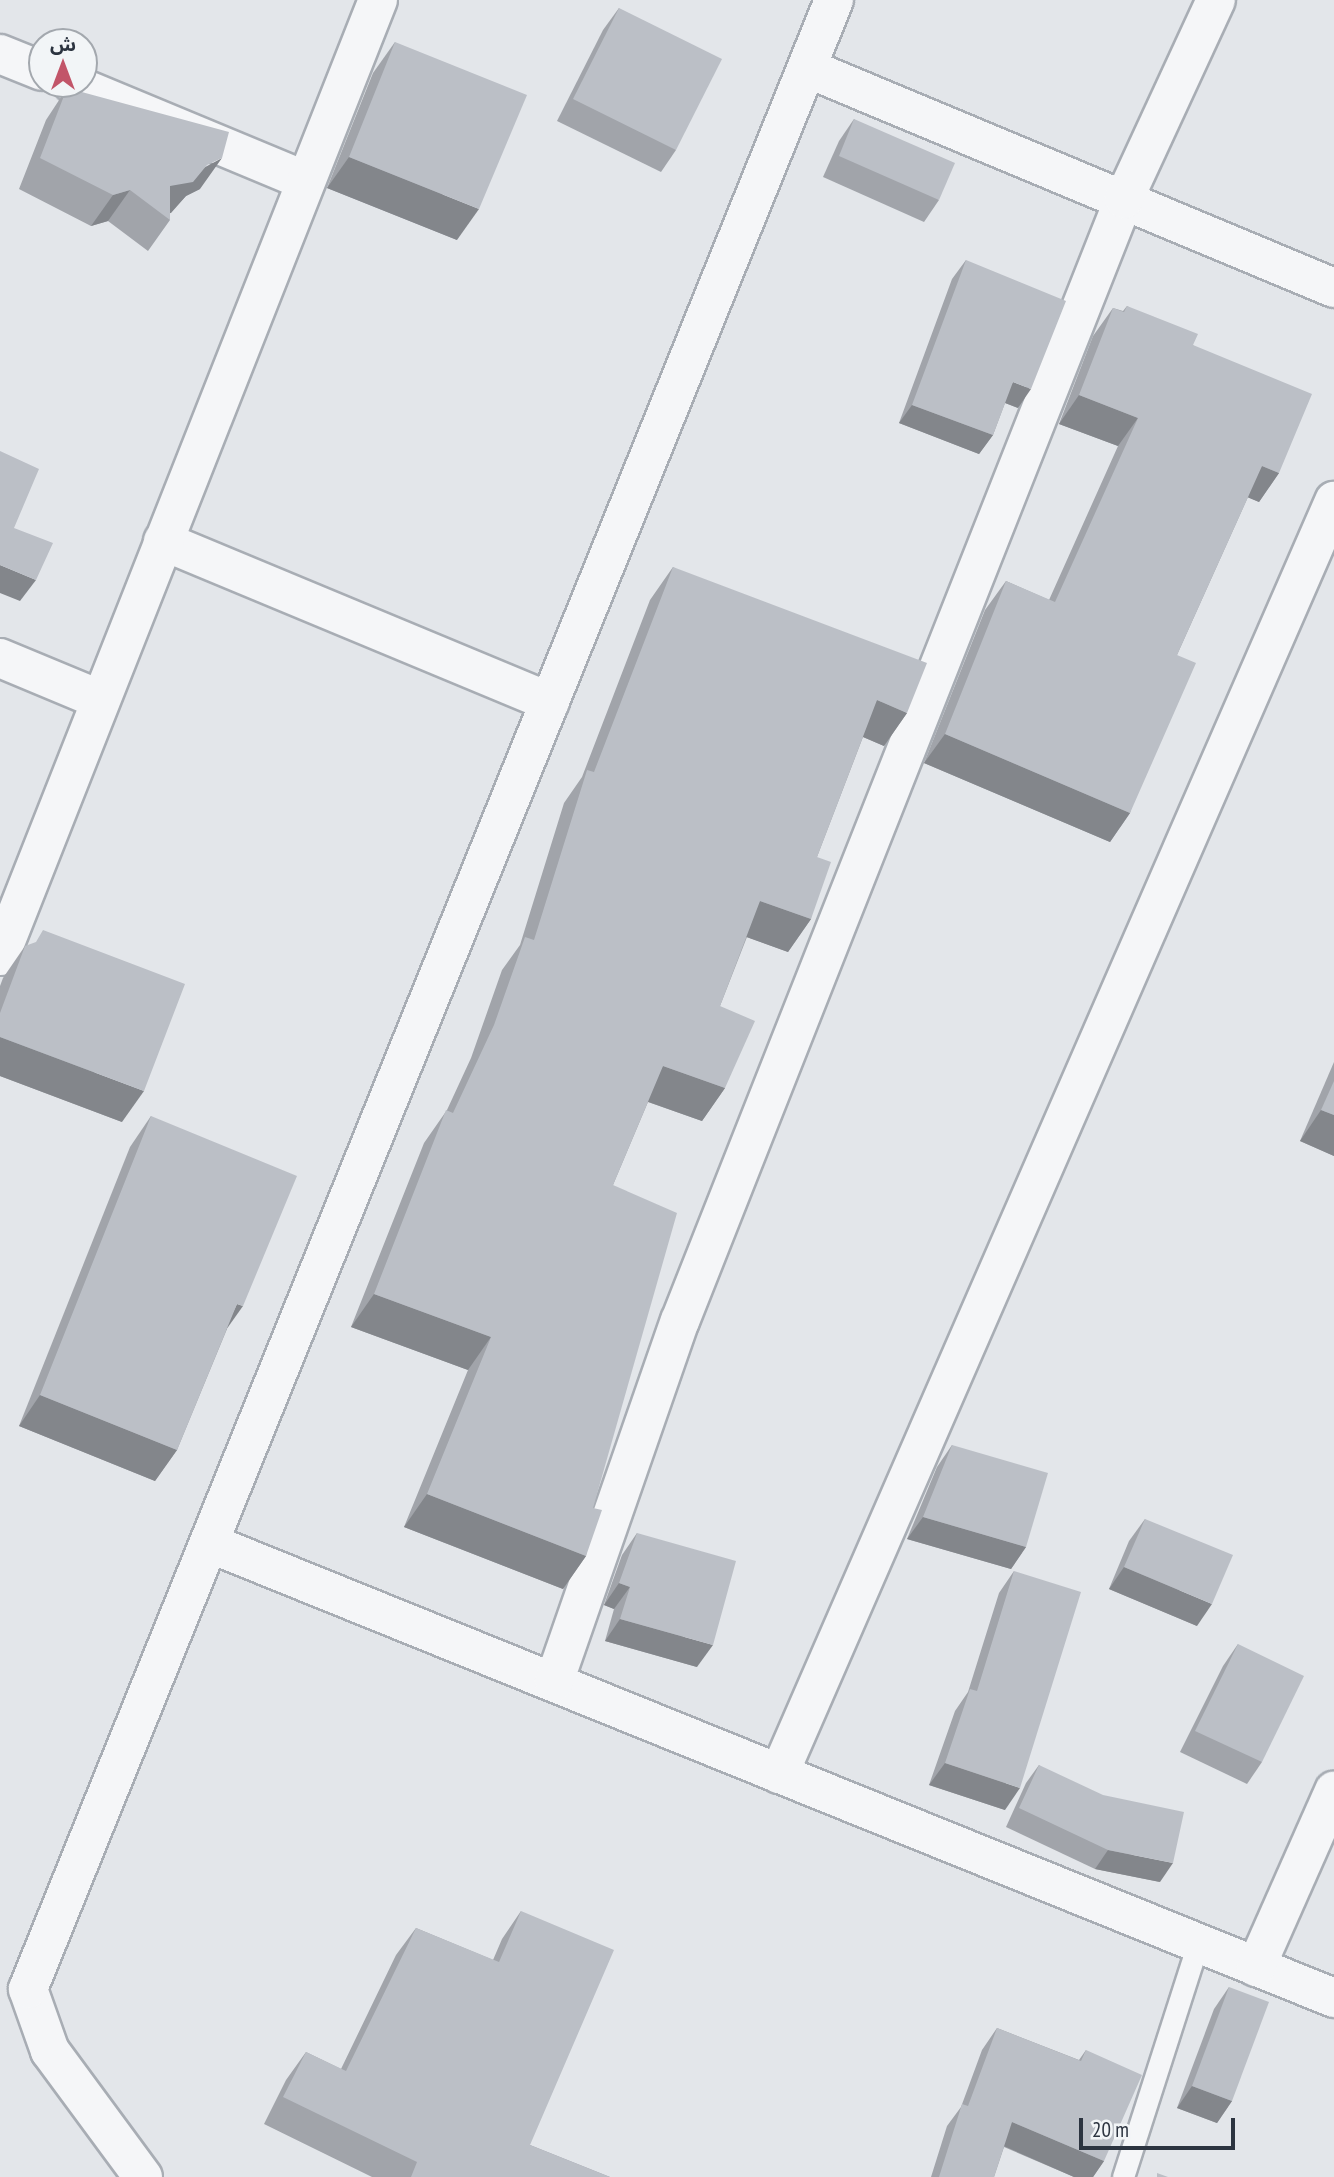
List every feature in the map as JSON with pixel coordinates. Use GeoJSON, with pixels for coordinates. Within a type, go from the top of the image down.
{"type":"FeatureCollection","features":[{"type":"Feature","properties":{"kind":"street"},"geometry":{"type":"LineString","coordinates":[[0,956],[378,0]]}},
{"type":"Feature","properties":{"kind":"street"},"geometry":{"type":"LineString","coordinates":[[143,2177],[50,2051],[14,1983],[209,1542],[834,0]]}},
{"type":"Feature","properties":{"kind":"street"},"geometry":{"type":"LineString","coordinates":[[554,1682],[680,1321],[1124,199],[1216,0]]}},
{"type":"Feature","properties":{"kind":"street"},"geometry":{"type":"LineString","coordinates":[[0,54],[28,65]]}},
{"type":"Feature","properties":{"kind":"street"},"geometry":{"type":"LineString","coordinates":[[807,68],[1334,288]]}},
{"type":"Feature","properties":{"kind":"street"},"geometry":{"type":"LineString","coordinates":[[98,95],[306,181]]}},
{"type":"Feature","properties":{"kind":"street"},"geometry":{"type":"LineString","coordinates":[[779,1774],[1334,501]]}},
{"type":"Feature","properties":{"kind":"street"},"geometry":{"type":"LineString","coordinates":[[163,541],[550,702]]}},
{"type":"Feature","properties":{"kind":"street"},"geometry":{"type":"LineString","coordinates":[[0,658],[101,700]]}},
{"type":"Feature","properties":{"kind":"street"},"geometry":{"type":"LineString","coordinates":[[209,1542],[1334,1998]]}},
{"type":"Feature","properties":{"kind":"street"},"geometry":{"type":"LineString","coordinates":[[1256,1967],[1334,1791]]}},
{"type":"Feature","properties":{"kind":"lane"},"geometry":{"type":"LineString","coordinates":[[1123,2177],[1198,1944]]}},
{"type":"Feature","properties":{"kind":"building"},"geometry":{"type":"Polygon","coordinates":[[[619,8],[722,59],[676,150],[573,99],[619,8]]]}},
{"type":"Feature","properties":{"kind":"building"},"geometry":{"type":"Polygon","coordinates":[[[395,42],[527,95],[479,209],[349,157],[395,42]]]}},
{"type":"Feature","properties":{"kind":"building"},"geometry":{"type":"Polygon","coordinates":[[[98,96],[229,132],[222,158],[207,165],[193,182],[170,186],[170,220],[130,190],[113,195],[40,158],[63,98],[98,96]]]}},
{"type":"Feature","properties":{"kind":"building"},"geometry":{"type":"Polygon","coordinates":[[[854,119],[955,163],[939,200],[839,156],[854,119]]]}},
{"type":"Feature","properties":{"kind":"building"},"geometry":{"type":"Polygon","coordinates":[[[966,260],[1066,301],[1031,389],[1013,382],[993,435],[912,405],[966,260]]]}},
{"type":"Feature","properties":{"kind":"building"},"geometry":{"type":"Polygon","coordinates":[[[1127,306],[1198,334],[1193,345],[1312,394],[1279,473],[1262,466],[1177,655],[1196,663],[1130,813],[945,734],[1006,581],[1055,602],[1138,418],[1079,395],[1113,308],[1124,312],[1127,306]]]}},
{"type":"Feature","properties":{"kind":"building"},"geometry":{"type":"Polygon","coordinates":[[[0,451],[39,469],[14,528],[53,543],[36,580],[0,565],[0,451]]]}},
{"type":"Feature","properties":{"kind":"building"},"geometry":{"type":"Polygon","coordinates":[[[673,567],[927,663],[907,713],[877,700],[817,857],[831,862],[811,919],[760,901],[720,1006],[755,1021],[725,1088],[663,1066],[613,1185],[677,1213],[593,1508],[602,1510],[586,1556],[427,1494],[491,1337],[374,1294],[446,1110],[453,1113],[494,1025],[525,937],[534,940],[587,770],[594,772],[673,567]]]}},
{"type":"Feature","properties":{"kind":"building"},"geometry":{"type":"Polygon","coordinates":[[[43,930],[185,984],[144,1091],[0,1037],[0,1013],[25,946],[36,942],[43,930]]]}},
{"type":"Feature","properties":{"kind":"building"},"geometry":{"type":"Polygon","coordinates":[[[1334,1081],[1334,1115],[1321,1110],[1334,1081]]]}},
{"type":"Feature","properties":{"kind":"building"},"geometry":{"type":"Polygon","coordinates":[[[151,1116],[297,1176],[243,1306],[237,1304],[177,1450],[40,1395],[151,1116]]]}},
{"type":"Feature","properties":{"kind":"building"},"geometry":{"type":"Polygon","coordinates":[[[952,1445],[1048,1473],[1026,1547],[923,1517],[952,1445]]]}},
{"type":"Feature","properties":{"kind":"building"},"geometry":{"type":"Polygon","coordinates":[[[1145,1519],[1233,1555],[1212,1604],[1124,1567],[1145,1519]]]}},
{"type":"Feature","properties":{"kind":"building"},"geometry":{"type":"Polygon","coordinates":[[[637,1533],[736,1561],[713,1645],[620,1619],[630,1587],[619,1583],[637,1533]]]}},
{"type":"Feature","properties":{"kind":"building"},"geometry":{"type":"Polygon","coordinates":[[[1014,1571],[1081,1592],[1020,1788],[945,1763],[970,1689],[977,1691],[1014,1571]]]}},
{"type":"Feature","properties":{"kind":"building"},"geometry":{"type":"Polygon","coordinates":[[[1238,1644],[1304,1676],[1262,1762],[1195,1731],[1238,1644]]]}},
{"type":"Feature","properties":{"kind":"building"},"geometry":{"type":"Polygon","coordinates":[[[1039,1765],[1103,1795],[1184,1812],[1173,1863],[1108,1850],[1019,1808],[1039,1765]]]}},
{"type":"Feature","properties":{"kind":"building"},"geometry":{"type":"Polygon","coordinates":[[[521,1911],[614,1950],[530,2145],[610,2177],[411,2177],[417,2162],[283,2097],[306,2052],[346,2071],[416,1928],[499,1962],[521,1911]]]}},
{"type":"Feature","properties":{"kind":"building"},"geometry":{"type":"Polygon","coordinates":[[[1229,1987],[1269,2002],[1232,2101],[1192,2086],[1229,1987]]]}},
{"type":"Feature","properties":{"kind":"building"},"geometry":{"type":"Polygon","coordinates":[[[997,2028],[1081,2061],[1086,2050],[1142,2075],[1104,2161],[1012,2122],[994,2177],[939,2177],[962,2104],[968,2106],[997,2028]]]}}]}
